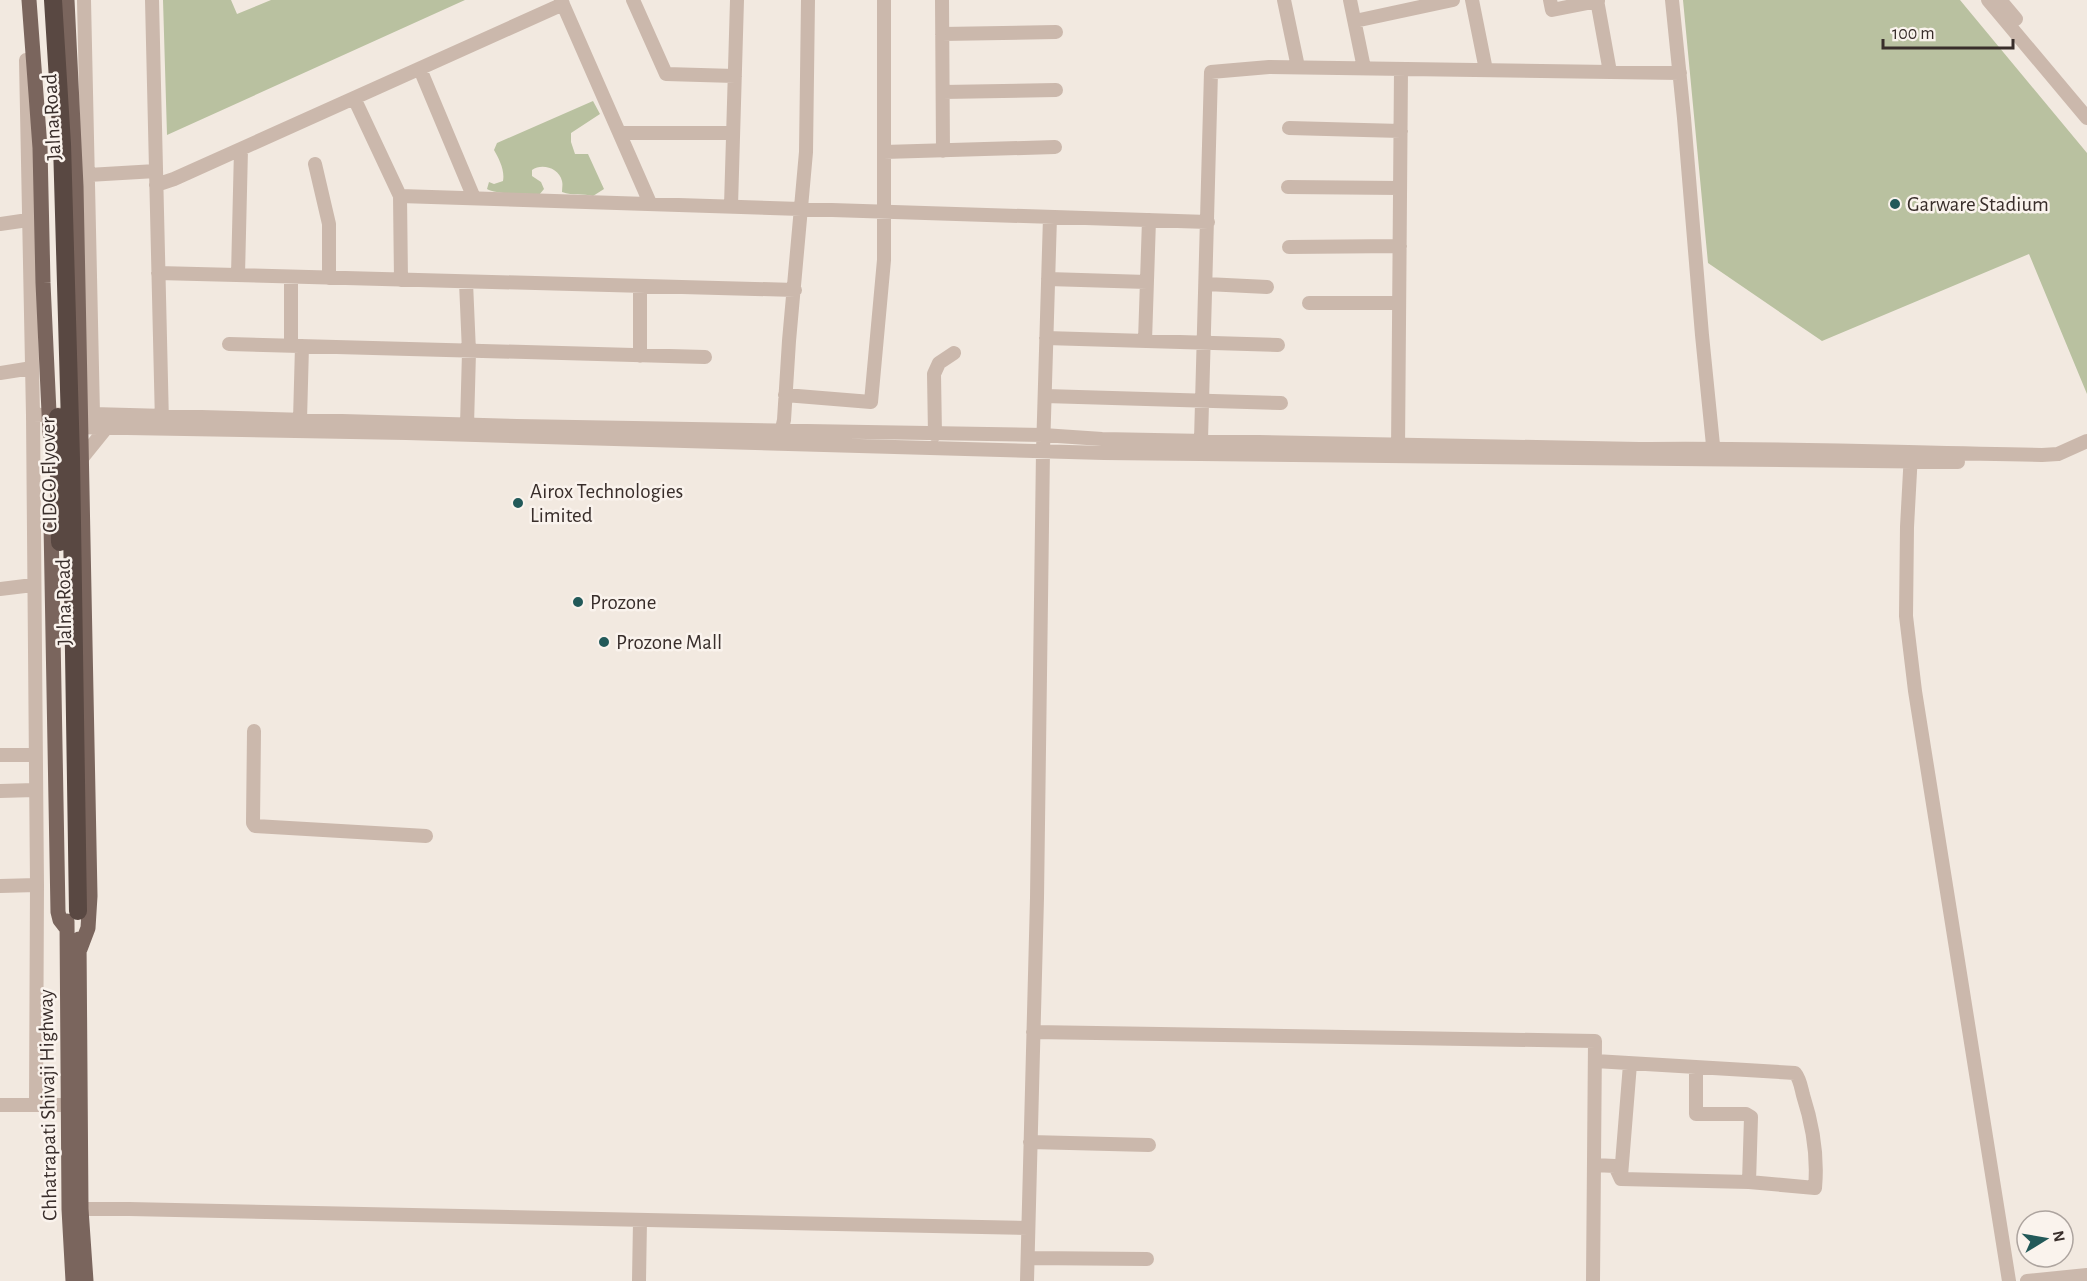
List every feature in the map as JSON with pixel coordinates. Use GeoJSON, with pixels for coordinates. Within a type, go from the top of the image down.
{"type":"FeatureCollection","features":[{"type":"Feature","properties":{"kind":"highway","name":"CIDCO Flyover"},"geometry":{"type":"LineString","coordinates":[[42,0],[54,168],[65,889]]}},
{"type":"Feature","properties":{"kind":"highway","name":"CIDCO Flyover"},"geometry":{"type":"LineString","coordinates":[[52,0],[62,144],[71,459],[78,911]]}},
{"type":"Feature","properties":{"kind":"main road"},"geometry":{"type":"LineString","coordinates":[[29,0],[40,148],[49,421],[58,912],[60,920],[67,929]]}},
{"type":"Feature","properties":{"kind":"main road","name":"Jalna Road"},"geometry":{"type":"LineString","coordinates":[[67,0],[85,418],[82,458],[90,896],[88,928],[80,949]]}},
{"type":"Feature","properties":{"kind":"main road","name":"CIDCO Flyover"},"geometry":{"type":"LineString","coordinates":[[65,889],[67,929]]}},
{"type":"Feature","properties":{"kind":"main road","name":"CIDCO Flyover"},"geometry":{"type":"LineString","coordinates":[[78,911],[80,949]]}},
{"type":"Feature","properties":{"kind":"main road","name":"Chhatrapati Shivaji Highway"},"geometry":{"type":"LineString","coordinates":[[67,929],[68,1105],[75,1209],[86,1281]]}},
{"type":"Feature","properties":{"kind":"main road","name":"Chhatrapati Shivaji Highway"},"geometry":{"type":"LineString","coordinates":[[73,1281],[80,949]]}},
{"type":"Feature","properties":{"kind":"street"},"geometry":{"type":"LineString","coordinates":[[84,0],[88,175],[85,418]]}},
{"type":"Feature","properties":{"kind":"street"},"geometry":{"type":"LineString","coordinates":[[152,0],[162,422]]}},
{"type":"Feature","properties":{"kind":"street"},"geometry":{"type":"LineString","coordinates":[[633,0],[666,74],[735,76]]}},
{"type":"Feature","properties":{"kind":"street"},"geometry":{"type":"LineString","coordinates":[[731,206],[737,0]]}},
{"type":"Feature","properties":{"kind":"street"},"geometry":{"type":"LineString","coordinates":[[785,434],[785,395],[806,152],[808,0]]}},
{"type":"Feature","properties":{"kind":"street"},"geometry":{"type":"LineString","coordinates":[[785,395],[871,402],[884,260],[884,0]]}},
{"type":"Feature","properties":{"kind":"street"},"geometry":{"type":"LineString","coordinates":[[942,0],[943,151]]}},
{"type":"Feature","properties":{"kind":"street"},"geometry":{"type":"LineString","coordinates":[[1284,0],[1298,67]]}},
{"type":"Feature","properties":{"kind":"street"},"geometry":{"type":"LineString","coordinates":[[1350,0],[1364,68]]}},
{"type":"Feature","properties":{"kind":"street"},"geometry":{"type":"LineString","coordinates":[[1355,21],[1453,0]]}},
{"type":"Feature","properties":{"kind":"street"},"geometry":{"type":"LineString","coordinates":[[1472,0],[1486,70]]}},
{"type":"Feature","properties":{"kind":"street"},"geometry":{"type":"LineString","coordinates":[[1550,0],[1552,10],[1598,1],[1610,72]]}},
{"type":"Feature","properties":{"kind":"street"},"geometry":{"type":"LineString","coordinates":[[1671,0],[1680,73],[1714,454]]}},
{"type":"Feature","properties":{"kind":"street"},"geometry":{"type":"LineString","coordinates":[[1988,0],[2087,118]]}},
{"type":"Feature","properties":{"kind":"street"},"geometry":{"type":"LineString","coordinates":[[2000,0],[2087,105]]}},
{"type":"Feature","properties":{"kind":"street"},"geometry":{"type":"LineString","coordinates":[[88,175],[174,179],[420,69],[562,2],[650,203]]}},
{"type":"Feature","properties":{"kind":"street"},"geometry":{"type":"LineString","coordinates":[[942,34],[1056,32]]}},
{"type":"Feature","properties":{"kind":"street"},"geometry":{"type":"LineString","coordinates":[[26,60],[33,415],[37,885],[36,1105]]}},
{"type":"Feature","properties":{"kind":"street"},"geometry":{"type":"LineString","coordinates":[[1201,440],[1211,72],[1298,67],[1680,73]]}},
{"type":"Feature","properties":{"kind":"street"},"geometry":{"type":"LineString","coordinates":[[420,69],[474,198]]}},
{"type":"Feature","properties":{"kind":"street"},"geometry":{"type":"LineString","coordinates":[[1398,449],[1401,69]]}},
{"type":"Feature","properties":{"kind":"street"},"geometry":{"type":"LineString","coordinates":[[942,92],[1056,90]]}},
{"type":"Feature","properties":{"kind":"street"},"geometry":{"type":"LineString","coordinates":[[354,98],[400,196],[401,280]]}},
{"type":"Feature","properties":{"kind":"street"},"geometry":{"type":"LineString","coordinates":[[1288,128],[1401,131]]}},
{"type":"Feature","properties":{"kind":"street"},"geometry":{"type":"LineString","coordinates":[[620,133],[733,133]]}},
{"type":"Feature","properties":{"kind":"street"},"geometry":{"type":"LineString","coordinates":[[884,152],[1055,147]]}},
{"type":"Feature","properties":{"kind":"street"},"geometry":{"type":"LineString","coordinates":[[238,275],[241,149]]}},
{"type":"Feature","properties":{"kind":"street"},"geometry":{"type":"LineString","coordinates":[[315,164],[329,225],[329,278]]}},
{"type":"Feature","properties":{"kind":"street"},"geometry":{"type":"LineString","coordinates":[[1288,187],[1400,188]]}},
{"type":"Feature","properties":{"kind":"street"},"geometry":{"type":"LineString","coordinates":[[400,196],[1208,222]]}},
{"type":"Feature","properties":{"kind":"street"},"geometry":{"type":"LineString","coordinates":[[1027,1281],[1037,898],[1043,435],[1050,217]]}},
{"type":"Feature","properties":{"kind":"street"},"geometry":{"type":"LineString","coordinates":[[0,224],[28,220]]}},
{"type":"Feature","properties":{"kind":"street"},"geometry":{"type":"LineString","coordinates":[[1145,341],[1149,220]]}},
{"type":"Feature","properties":{"kind":"street"},"geometry":{"type":"LineString","coordinates":[[1289,247],[1400,246]]}},
{"type":"Feature","properties":{"kind":"street"},"geometry":{"type":"LineString","coordinates":[[158,273],[795,290]]}},
{"type":"Feature","properties":{"kind":"street"},"geometry":{"type":"LineString","coordinates":[[291,277],[300,420]]}},
{"type":"Feature","properties":{"kind":"street"},"geometry":{"type":"LineString","coordinates":[[1048,279],[1147,282]]}},
{"type":"Feature","properties":{"kind":"street"},"geometry":{"type":"LineString","coordinates":[[466,282],[469,352],[467,425]]}},
{"type":"Feature","properties":{"kind":"street"},"geometry":{"type":"LineString","coordinates":[[1206,284],[1267,286]]}},
{"type":"Feature","properties":{"kind":"street"},"geometry":{"type":"LineString","coordinates":[[640,286],[640,356]]}},
{"type":"Feature","properties":{"kind":"street"},"geometry":{"type":"LineString","coordinates":[[1310,303],[1399,303]]}},
{"type":"Feature","properties":{"kind":"street"},"geometry":{"type":"LineString","coordinates":[[1046,338],[1278,345]]}},
{"type":"Feature","properties":{"kind":"street"},"geometry":{"type":"LineString","coordinates":[[229,344],[705,357]]}},
{"type":"Feature","properties":{"kind":"street"},"geometry":{"type":"LineString","coordinates":[[935,435],[935,369],[939,363],[954,353]]}},
{"type":"Feature","properties":{"kind":"street"},"geometry":{"type":"LineString","coordinates":[[0,373],[32,368]]}},
{"type":"Feature","properties":{"kind":"street"},"geometry":{"type":"LineString","coordinates":[[1045,396],[1281,403]]}},
{"type":"Feature","properties":{"kind":"street"},"geometry":{"type":"LineString","coordinates":[[33,415],[49,421],[85,418],[162,422],[785,434],[1043,435],[1398,449],[1490,451],[1639,449],[1714,454],[1970,457],[2058,454],[2087,441]]}},
{"type":"Feature","properties":{"kind":"street"},"geometry":{"type":"LineString","coordinates":[[85,418],[107,426],[162,422],[300,420],[785,434],[1043,451],[1246,455],[1398,449]]}},
{"type":"Feature","properties":{"kind":"street"},"geometry":{"type":"LineString","coordinates":[[82,458],[107,426]]}},
{"type":"Feature","properties":{"kind":"street"},"geometry":{"type":"LineString","coordinates":[[1970,457],[2058,463],[2087,451]]}},
{"type":"Feature","properties":{"kind":"street"},"geometry":{"type":"LineString","coordinates":[[1911,456],[1906,616],[1917,701],[2009,1281]]}},
{"type":"Feature","properties":{"kind":"street"},"geometry":{"type":"LineString","coordinates":[[0,589],[33,585]]}},
{"type":"Feature","properties":{"kind":"street"},"geometry":{"type":"LineString","coordinates":[[254,731],[253,823],[255,826],[426,836]]}},
{"type":"Feature","properties":{"kind":"street"},"geometry":{"type":"LineString","coordinates":[[0,755],[35,755]]}},
{"type":"Feature","properties":{"kind":"street"},"geometry":{"type":"LineString","coordinates":[[0,791],[35,790]]}},
{"type":"Feature","properties":{"kind":"street"},"geometry":{"type":"LineString","coordinates":[[0,886],[37,885]]}},
{"type":"Feature","properties":{"kind":"street"},"geometry":{"type":"LineString","coordinates":[[1033,1032],[1595,1041],[1593,1281]]}},
{"type":"Feature","properties":{"kind":"street"},"geometry":{"type":"LineString","coordinates":[[1595,1061],[1792,1072],[1797,1076],[1813,1130],[1815,1188],[1749,1182],[1621,1179]]}},
{"type":"Feature","properties":{"kind":"street"},"geometry":{"type":"LineString","coordinates":[[1621,1179],[1630,1064]]}},
{"type":"Feature","properties":{"kind":"street"},"geometry":{"type":"LineString","coordinates":[[1695,1067],[1696,1114],[1746,1114],[1751,1117],[1749,1182]]}},
{"type":"Feature","properties":{"kind":"street"},"geometry":{"type":"LineString","coordinates":[[0,1105],[68,1105]]}},
{"type":"Feature","properties":{"kind":"street"},"geometry":{"type":"LineString","coordinates":[[1030,1142],[1149,1145]]}},
{"type":"Feature","properties":{"kind":"street"},"geometry":{"type":"LineString","coordinates":[[1594,1165],[1616,1166],[1621,1179]]}},
{"type":"Feature","properties":{"kind":"street"},"geometry":{"type":"LineString","coordinates":[[75,1209],[1028,1228]]}},
{"type":"Feature","properties":{"kind":"street"},"geometry":{"type":"LineString","coordinates":[[639,1281],[640,1221]]}},
{"type":"Feature","properties":{"kind":"street"},"geometry":{"type":"LineString","coordinates":[[1028,1258],[1147,1259]]}},
{"type":"Feature","properties":{"kind":"street"},"geometry":{"type":"LineString","coordinates":[[2027,1281],[2087,1275]]}},
{"type":"Feature","properties":{"kind":"green space"},"geometry":{"type":"Polygon","coordinates":[[[163,0],[231,0],[237,14],[271,0],[465,0],[167,135],[163,0]]]}},
{"type":"Feature","properties":{"kind":"green space","name":"Garware Stadium"},"geometry":{"type":"Polygon","coordinates":[[[1683,0],[1960,0],[2087,153],[2087,394],[2029,254],[1822,341],[1708,263],[1683,0]]]}},
{"type":"Feature","properties":{"kind":"green space"},"geometry":{"type":"Polygon","coordinates":[[[593,101],[600,114],[571,133],[571,142],[575,154],[588,154],[604,189],[593,196],[562,192],[562,181],[557,173],[550,168],[540,167],[532,170],[532,176],[541,182],[544,189],[539,195],[504,193],[487,189],[489,182],[494,184],[503,181],[500,161],[494,150],[497,143],[593,101]]]}},
{"type":"Feature","properties":{"kind":"place","name":"Garware Stadium"},"geometry":{"type":"Point","coordinates":[1895,204]}},
{"type":"Feature","properties":{"kind":"place","name":"Airox Technologies Limited"},"geometry":{"type":"Point","coordinates":[518,503]}},
{"type":"Feature","properties":{"kind":"place","name":"Prozone"},"geometry":{"type":"Point","coordinates":[578,602]}},
{"type":"Feature","properties":{"kind":"place","name":"Prozone Mall"},"geometry":{"type":"Point","coordinates":[604,642]}}]}
